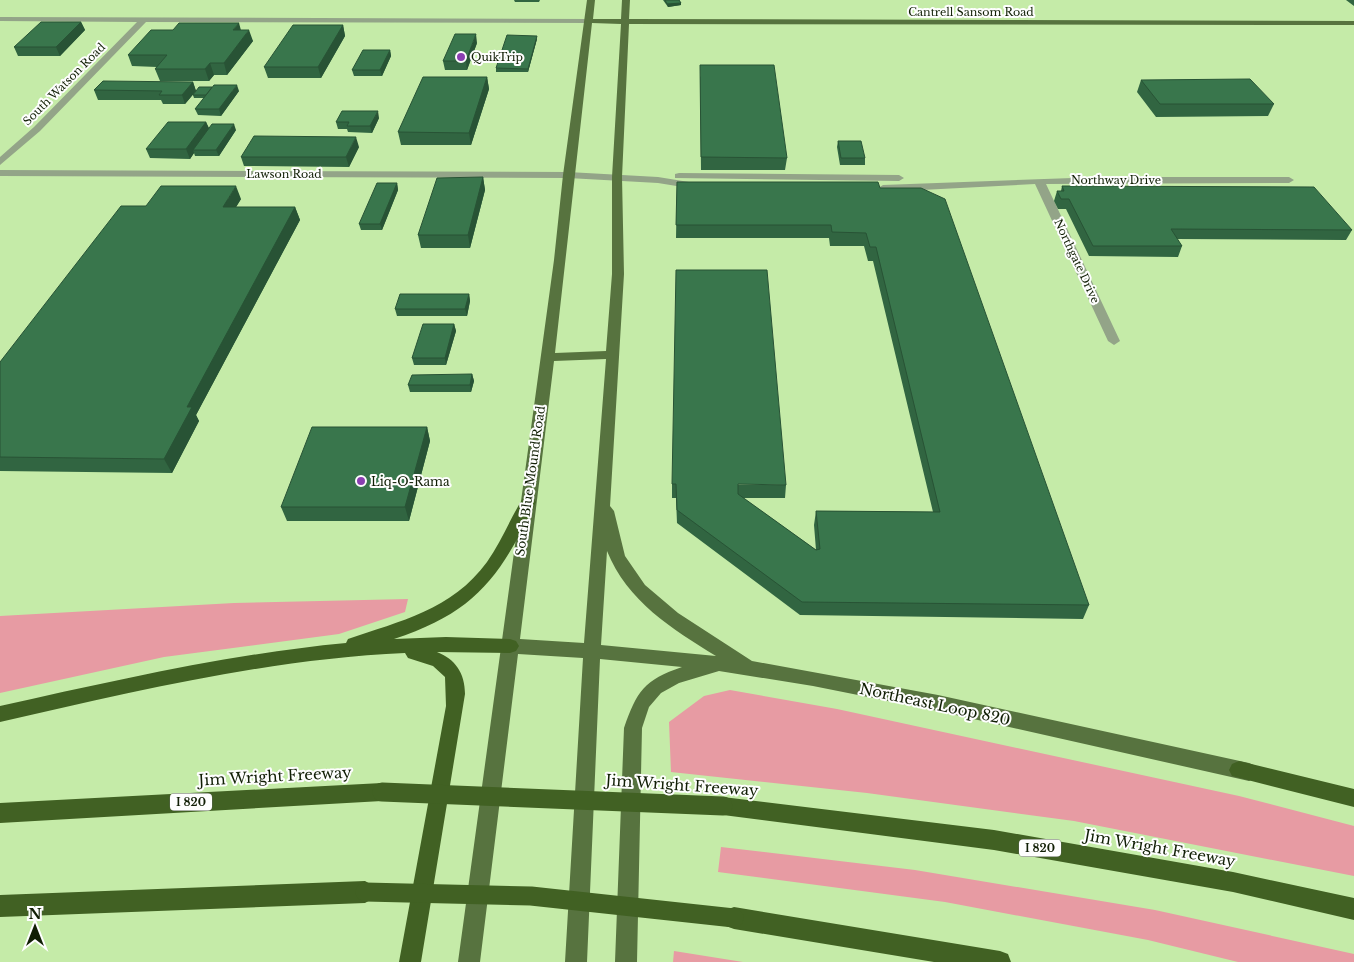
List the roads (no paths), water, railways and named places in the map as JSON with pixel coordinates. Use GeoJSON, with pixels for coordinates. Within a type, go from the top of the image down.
{"type":"FeatureCollection","features":[{"type":"Feature","properties":{"kind":"highway"},"geometry":{"type":"LineString","coordinates":[[331,652],[403,630],[463,598],[492,566],[510,540],[528,502]]}},
{"type":"Feature","properties":{"kind":"highway"},"geometry":{"type":"LineString","coordinates":[[0,714],[141,683],[331,652],[416,645],[510,646]]}},
{"type":"Feature","properties":{"kind":"highway"},"geometry":{"type":"LineString","coordinates":[[331,652],[348,654],[403,652],[432,655],[443,664],[456,680],[455,706],[410,962]]}},
{"type":"Feature","properties":{"kind":"highway"},"geometry":{"type":"LineString","coordinates":[[1240,770],[1354,797]]}},
{"type":"Feature","properties":{"kind":"highway","name":"Jim Wright Freeway"},"geometry":{"type":"LineString","coordinates":[[0,813],[382,792],[723,806],[994,840],[1233,882],[1354,910]]}},
{"type":"Feature","properties":{"kind":"highway"},"geometry":{"type":"LineString","coordinates":[[0,906],[365,892],[530,896],[734,918],[1000,962]]}},
{"type":"Feature","properties":{"kind":"main road","name":"South Blue Mound Road"},"geometry":{"type":"LineString","coordinates":[[469,962],[560,260],[568,175],[591,0]]}},
{"type":"Feature","properties":{"kind":"main road"},"geometry":{"type":"LineString","coordinates":[[576,962],[592,651],[618,274],[617,177],[626,0]]}},
{"type":"Feature","properties":{"kind":"main road","name":"Cantrell Sansom Road"},"geometry":{"type":"LineString","coordinates":[[589,21],[1354,23]]}},
{"type":"Feature","properties":{"kind":"main road"},"geometry":{"type":"LineString","coordinates":[[547,356],[612,355]]}},
{"type":"Feature","properties":{"kind":"main road"},"geometry":{"type":"LineString","coordinates":[[602,495],[616,556],[631,580],[653,603],[748,668]]}},
{"type":"Feature","properties":{"kind":"main road","name":"Northeast Loop 820"},"geometry":{"type":"LineString","coordinates":[[510,646],[592,651],[748,668],[851,686],[1240,770]]}},
{"type":"Feature","properties":{"kind":"main road"},"geometry":{"type":"LineString","coordinates":[[626,962],[633,728],[643,701],[657,686],[674,677],[713,667],[748,668]]}},
{"type":"Feature","properties":{"kind":"street"},"geometry":{"type":"LineString","coordinates":[[0,19],[589,21]]}},
{"type":"Feature","properties":{"kind":"street","name":"South Watson Road"},"geometry":{"type":"LineString","coordinates":[[0,162],[37,129],[142,20]]}},
{"type":"Feature","properties":{"kind":"street","name":"Lawson Road"},"geometry":{"type":"LineString","coordinates":[[0,173],[568,175]]}},
{"type":"Feature","properties":{"kind":"street","name":"Northway Drive"},"geometry":{"type":"LineString","coordinates":[[568,175],[658,180],[705,187],[925,188],[942,184],[1039,181],[1289,180]]}},
{"type":"Feature","properties":{"kind":"street","name":"Northgate Drive"},"geometry":{"type":"LineString","coordinates":[[1039,181],[1114,341]]}},
{"type":"Feature","properties":{"kind":"place","name":"QuikTrip"},"geometry":{"type":"Point","coordinates":[461,57]}},
{"type":"Feature","properties":{"kind":"place","name":"Liq-O-Rama"},"geometry":{"type":"Point","coordinates":[361,481]}}]}
